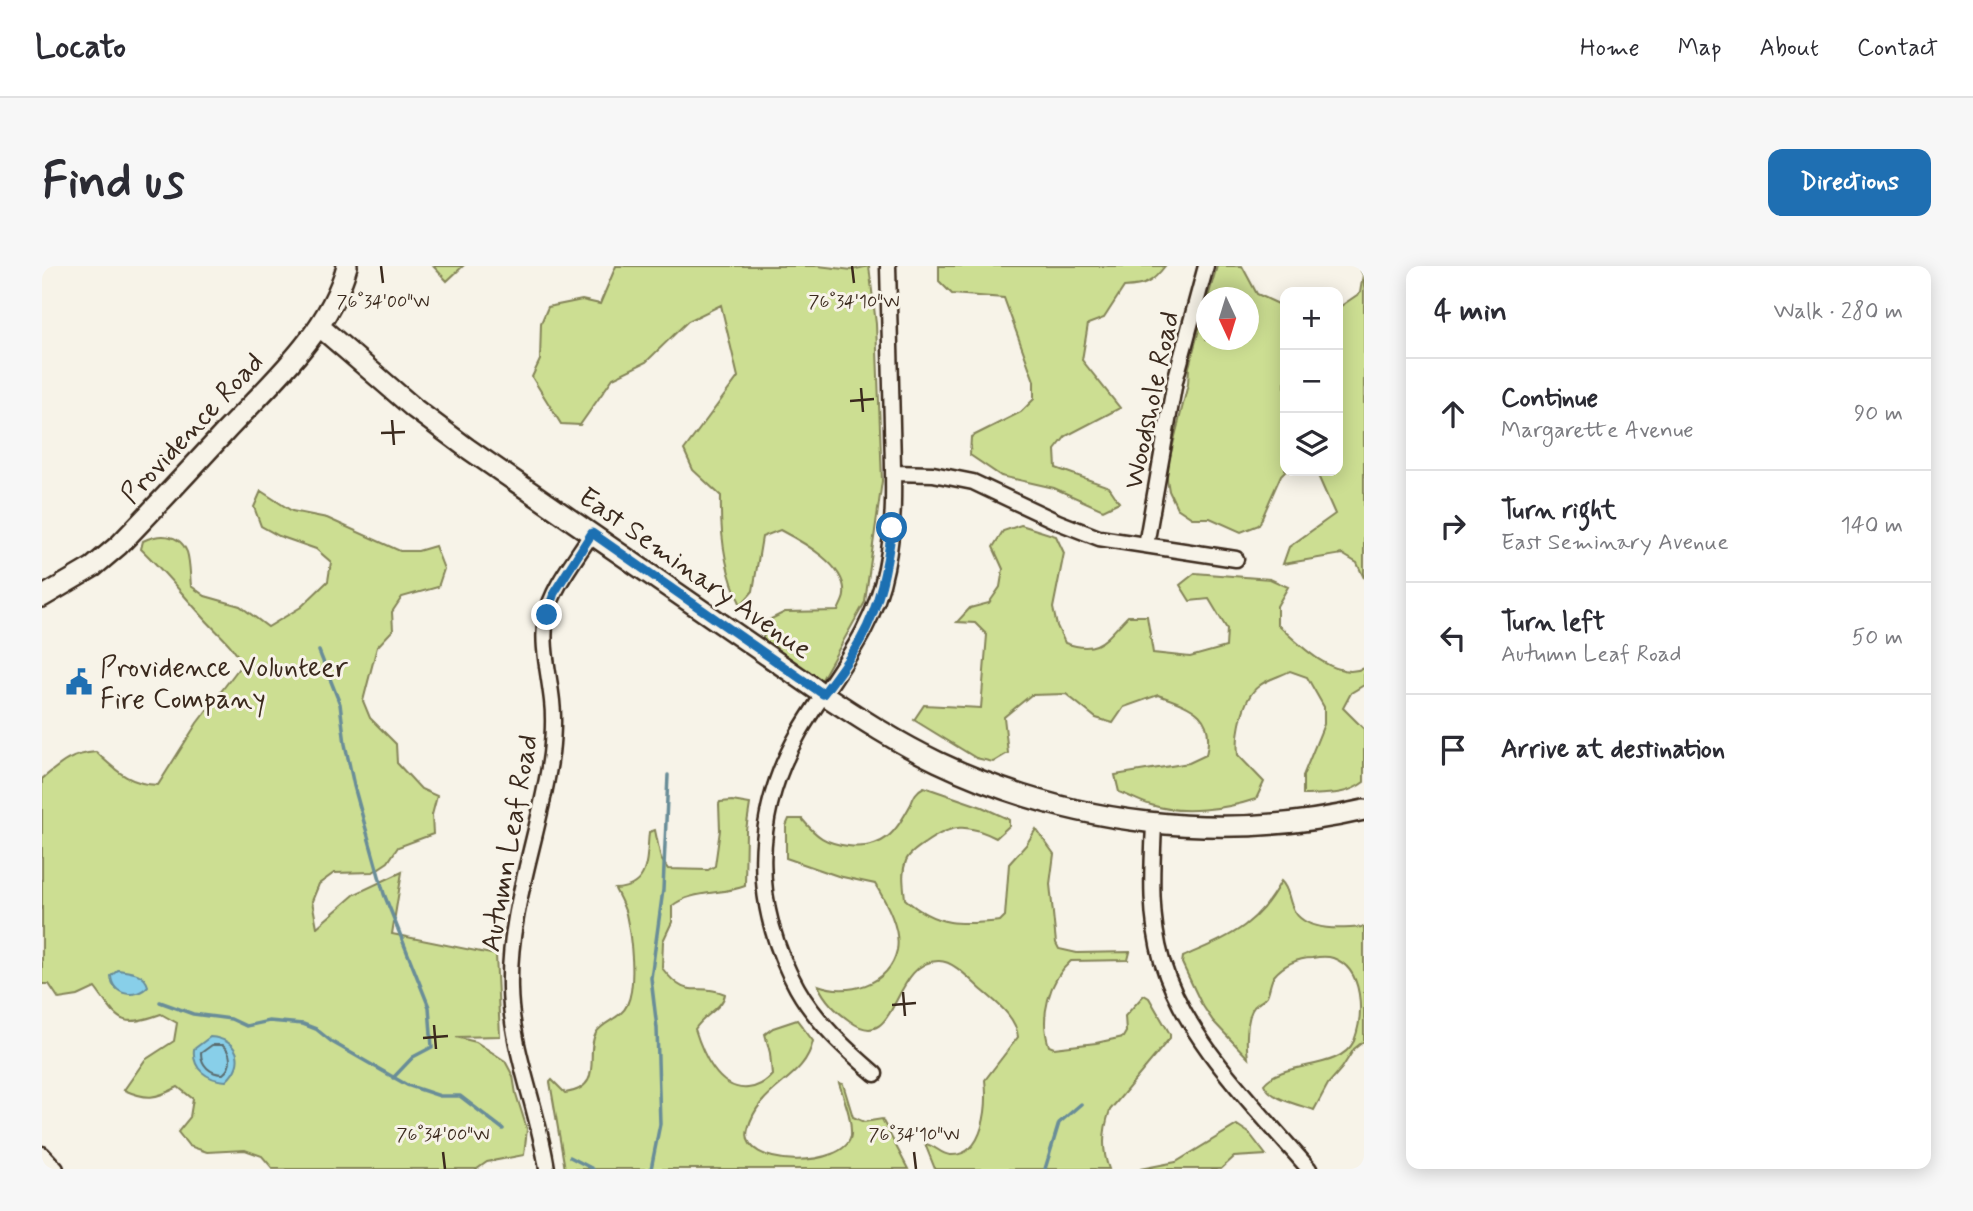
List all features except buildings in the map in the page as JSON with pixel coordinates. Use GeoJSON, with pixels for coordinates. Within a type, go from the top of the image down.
{"type":"FeatureCollection","features":[{"type":"Feature","properties":{"kind":"street","name":"Providence Road"},"geometry":{"type":"LineString","coordinates":[[42,597],[93,567],[119,545],[273,382],[319,326],[337,293],[347,266]]}},
{"type":"Feature","properties":{"kind":"street"},"geometry":{"type":"LineString","coordinates":[[875,1074],[824,1026],[798,990],[778,947],[765,900],[763,854],[766,814],[775,780],[799,732],[862,639],[876,605],[888,555],[892,528],[893,474],[888,266]]}},
{"type":"Feature","properties":{"kind":"street","name":"Woodshole Road"},"geometry":{"type":"LineString","coordinates":[[1146,545],[1175,381],[1206,266]]}},
{"type":"Feature","properties":{"kind":"street","name":"East Seminary Avenue"},"geometry":{"type":"LineString","coordinates":[[319,326],[415,409],[467,448],[823,694],[884,733],[938,762],[990,784],[1046,803],[1154,824],[1255,825],[1304,821],[1364,810]]}},
{"type":"Feature","properties":{"kind":"street"},"geometry":{"type":"LineString","coordinates":[[893,474],[933,474],[973,482],[1082,533],[1236,559]]}},
{"type":"Feature","properties":{"kind":"street","name":"Autumn Leaf Road"},"geometry":{"type":"LineString","coordinates":[[547,1169],[512,1018],[511,956],[553,730],[545,636],[547,615],[554,593],[592,533]]}},
{"type":"Feature","properties":{"kind":"street"},"geometry":{"type":"LineString","coordinates":[[1154,824],[1151,881],[1153,916],[1162,960],[1174,994],[1189,1021],[1219,1063],[1309,1169]]}},
{"type":"Feature","properties":{"kind":"street"},"geometry":{"type":"LineString","coordinates":[[42,1154],[56,1169]]}},
{"type":"Feature","properties":{"kind":"green space"},"geometry":{"type":"Polygon","coordinates":[[[433,266],[463,266],[447,281],[433,266]]]}},
{"type":"Feature","properties":{"kind":"green space"},"geometry":{"type":"Polygon","coordinates":[[[616,266],[818,266],[852,270],[869,266],[876,324],[882,481],[865,602],[821,681],[768,657],[763,638],[769,620],[785,612],[838,611],[844,595],[839,574],[821,556],[780,530],[762,537],[753,591],[741,605],[724,552],[721,496],[693,470],[684,450],[738,377],[721,305],[688,321],[646,362],[613,378],[580,425],[561,424],[532,377],[540,360],[541,323],[548,307],[582,300],[600,304],[616,266]]]}},
{"type":"Feature","properties":{"kind":"green space"},"geometry":{"type":"Polygon","coordinates":[[[939,266],[1165,266],[1148,282],[1124,287],[1104,318],[1088,324],[1082,360],[1120,408],[1066,436],[1055,450],[1056,468],[1109,487],[1119,502],[1103,510],[1054,488],[1001,476],[970,455],[971,437],[1021,412],[1034,399],[1034,381],[1004,298],[952,294],[939,281],[939,266]]]}},
{"type":"Feature","properties":{"kind":"green space"},"geometry":{"type":"Polygon","coordinates":[[[1217,266],[1242,266],[1253,287],[1211,287],[1217,266]]]}},
{"type":"Feature","properties":{"kind":"green space"},"geometry":{"type":"Polygon","coordinates":[[[1359,266],[1364,266],[1364,578],[1357,563],[1342,554],[1283,564],[1289,547],[1335,514],[1318,476],[1343,476],[1343,305],[1360,293],[1363,275],[1359,266]]]}},
{"type":"Feature","properties":{"kind":"green space"},"geometry":{"type":"Polygon","coordinates":[[[1259,295],[1280,305],[1281,476],[1259,525],[1241,532],[1210,518],[1192,518],[1177,508],[1169,491],[1166,473],[1188,384],[1189,367],[1196,341],[1196,350],[1259,350],[1259,295]]]}},
{"type":"Feature","properties":{"kind":"green space"},"geometry":{"type":"Polygon","coordinates":[[[261,491],[292,511],[327,518],[400,551],[418,551],[435,546],[444,569],[438,587],[402,597],[392,612],[393,630],[377,647],[363,701],[370,718],[396,744],[397,763],[421,789],[437,796],[432,815],[433,834],[398,847],[388,862],[373,872],[334,873],[319,884],[312,901],[317,927],[355,894],[402,872],[392,934],[496,955],[500,1036],[456,1037],[476,1042],[505,1061],[513,1076],[527,1129],[524,1155],[487,1162],[477,1169],[273,1169],[262,1156],[245,1150],[207,1152],[189,1146],[178,1132],[190,1117],[193,1099],[178,1087],[151,1097],[124,1090],[145,1060],[174,1041],[177,1023],[161,1014],[136,1021],[121,1019],[95,988],[78,996],[59,999],[49,984],[42,984],[42,779],[67,760],[96,752],[117,771],[131,779],[158,785],[197,723],[242,664],[230,645],[141,549],[143,541],[168,536],[179,541],[187,552],[191,586],[205,596],[240,606],[268,627],[301,607],[328,581],[331,562],[316,549],[279,536],[261,526],[254,507],[261,491]]]}},
{"type":"Feature","properties":{"kind":"green space"},"geometry":{"type":"Polygon","coordinates":[[[1021,525],[1056,536],[1064,553],[1053,608],[1065,643],[1077,646],[1094,646],[1101,643],[1128,616],[1147,616],[1153,653],[1190,657],[1226,647],[1227,629],[1209,599],[1190,601],[1180,585],[1195,573],[1270,579],[1288,587],[1277,606],[1277,624],[1305,650],[1329,665],[1352,671],[1364,668],[1364,685],[1351,693],[1343,708],[1364,729],[1364,782],[1343,792],[1303,795],[1303,776],[1324,724],[1324,707],[1307,677],[1290,671],[1259,686],[1248,699],[1241,718],[1238,755],[1264,782],[1256,799],[1218,808],[1163,808],[1119,792],[1115,775],[1189,763],[1206,755],[1208,741],[1204,721],[1190,708],[1158,695],[1124,707],[1113,723],[1096,718],[1066,694],[1031,695],[1004,717],[1008,753],[993,762],[976,758],[914,720],[924,705],[981,708],[987,635],[975,623],[957,622],[970,608],[989,603],[1000,587],[1003,569],[993,547],[1003,531],[1021,525]]]}},
{"type":"Feature","properties":{"kind":"green space"},"geometry":{"type":"Polygon","coordinates":[[[924,787],[1006,818],[1009,820],[1009,826],[996,838],[968,828],[952,829],[935,837],[909,856],[904,866],[905,899],[916,908],[950,922],[1000,921],[1005,916],[1009,864],[1036,829],[1054,854],[1050,884],[1056,943],[1059,949],[1077,953],[1130,952],[1128,960],[1071,961],[1063,969],[1052,989],[1046,1011],[1049,1046],[1054,1048],[1096,1043],[1123,1037],[1126,1032],[1125,1016],[1144,995],[1149,998],[1170,1034],[1170,1038],[1110,1110],[1104,1140],[1109,1169],[935,1169],[925,1144],[950,1155],[971,1148],[977,1138],[982,1127],[986,1102],[985,1080],[1018,1037],[1014,1023],[1000,1006],[963,973],[945,962],[923,965],[902,989],[887,1018],[877,1027],[866,1029],[850,1021],[831,1005],[818,985],[854,988],[876,980],[892,962],[897,950],[897,933],[875,884],[838,876],[786,858],[786,826],[789,819],[802,819],[817,835],[833,843],[860,847],[871,845],[880,842],[894,831],[916,794],[924,787]]]}},
{"type":"Feature","properties":{"kind":"green space"},"geometry":{"type":"Polygon","coordinates":[[[732,801],[750,804],[746,830],[745,886],[688,897],[672,906],[672,922],[663,941],[662,968],[671,979],[686,988],[725,994],[721,1003],[695,1029],[707,1059],[728,1083],[748,1088],[761,1084],[772,1075],[765,1034],[773,1028],[797,1020],[813,1041],[801,1066],[762,1102],[754,1114],[748,1129],[749,1142],[759,1152],[794,1160],[814,1159],[832,1154],[845,1146],[851,1129],[839,1083],[843,1084],[853,1117],[864,1122],[882,1119],[908,1169],[565,1169],[550,1082],[552,1080],[565,1093],[578,1090],[585,1084],[590,1077],[596,1033],[624,1010],[632,985],[630,935],[625,911],[615,889],[626,887],[640,878],[646,862],[649,832],[655,830],[661,859],[668,869],[708,870],[715,866],[720,830],[719,804],[732,801]]]}},
{"type":"Feature","properties":{"kind":"green space"},"geometry":{"type":"Polygon","coordinates":[[[1281,881],[1295,912],[1308,923],[1326,928],[1364,927],[1364,1041],[1354,1049],[1328,1084],[1314,1110],[1278,1098],[1264,1084],[1284,1072],[1324,1062],[1347,1051],[1354,1041],[1360,1006],[1356,982],[1351,972],[1333,958],[1325,957],[1301,959],[1278,972],[1267,996],[1254,1007],[1249,1017],[1248,1058],[1213,1021],[1182,963],[1183,957],[1228,936],[1251,920],[1262,910],[1281,881]]]}},
{"type":"Feature","properties":{"kind":"green space"},"geometry":{"type":"Polygon","coordinates":[[[1237,1125],[1249,1133],[1266,1155],[1234,1157],[1221,1169],[1140,1169],[1176,1162],[1237,1125]]]}},
{"type":"Feature","properties":{"kind":"water"},"geometry":{"type":"Polygon","coordinates":[[[118,970],[140,975],[148,986],[137,993],[120,991],[112,982],[111,976],[118,970]]]}},
{"type":"Feature","properties":{"kind":"water"},"geometry":{"type":"Polygon","coordinates":[[[210,1037],[227,1042],[236,1053],[236,1066],[226,1081],[207,1076],[195,1062],[194,1049],[210,1037]]]}},
{"type":"Feature","properties":{"kind":"waterway"},"geometry":{"type":"LineString","coordinates":[[319,651],[340,704],[354,786],[384,894],[429,1007],[432,1047],[413,1057],[393,1078]]}},
{"type":"Feature","properties":{"kind":"waterway"},"geometry":{"type":"LineString","coordinates":[[651,1169],[660,1124],[657,1028],[651,978],[663,890],[668,775]]}},
{"type":"Feature","properties":{"kind":"waterway"},"geometry":{"type":"LineString","coordinates":[[160,1002],[193,1014],[231,1019],[246,1026],[269,1021],[303,1024],[316,1029],[332,1042],[407,1085],[440,1096],[460,1096],[503,1129]]}},
{"type":"Feature","properties":{"kind":"waterway"},"geometry":{"type":"LineString","coordinates":[[1045,1169],[1059,1123],[1081,1104]]}},
{"type":"Feature","properties":{"kind":"waterway"},"geometry":{"type":"LineString","coordinates":[[570,1157],[593,1169]]}},
{"type":"Feature","properties":{"kind":"place","name":"Providence Volunteer Fire Company"},"geometry":{"type":"Point","coordinates":[79,682]}},
{"type":"Feature","properties":{"kind":"route"},"geometry":{"type":"LineString","coordinates":[[547,615],[554,593],[592,533],[823,694],[862,639],[876,605],[886,569],[892,528]]}}]}
